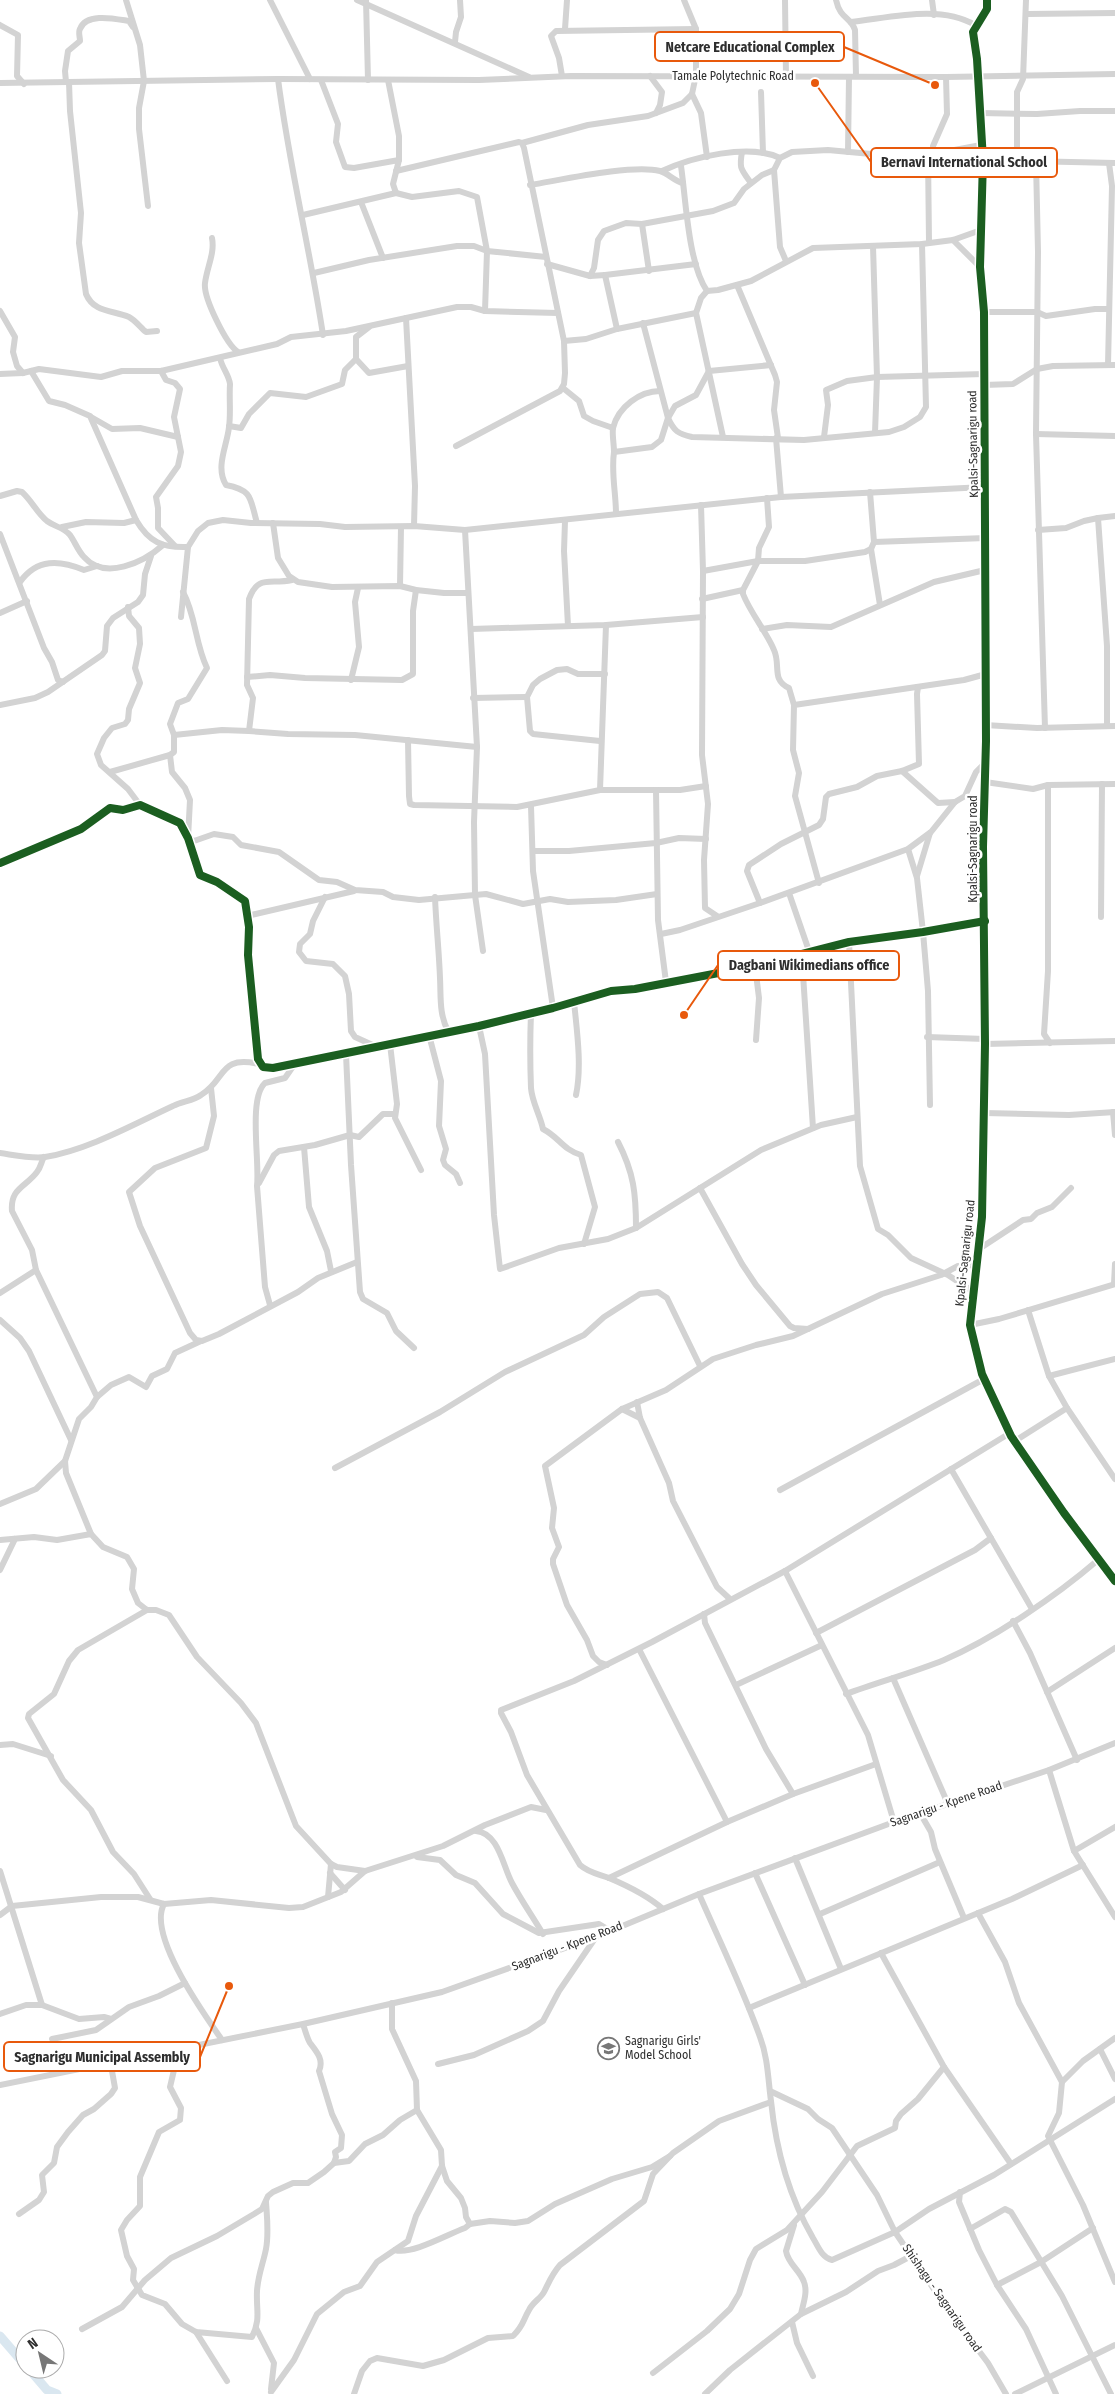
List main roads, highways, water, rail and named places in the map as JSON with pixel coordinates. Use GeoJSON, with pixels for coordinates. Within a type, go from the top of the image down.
{"type":"FeatureCollection","features":[{"type":"Feature","properties":{"kind":"waterway"},"geometry":{"type":"LineString","coordinates":[[0,2336],[15,2353]]}},
{"type":"Feature","properties":{"kind":"waterway"},"geometry":{"type":"LineString","coordinates":[[38,2379],[47,2390],[57,2394]]}},
{"type":"Feature","properties":{"kind":"place","name":"Bernavi International School"},"geometry":{"type":"Point","coordinates":[815,83]}},
{"type":"Feature","properties":{"kind":"place","name":"Netcare Educational Complex"},"geometry":{"type":"Point","coordinates":[935,85]}},
{"type":"Feature","properties":{"kind":"place","name":"Dagbani Wikimedians office"},"geometry":{"type":"Point","coordinates":[684,1015]}},
{"type":"Feature","properties":{"kind":"place","name":"Sagnarigu Municipal Assembly"},"geometry":{"type":"Point","coordinates":[229,1986]}},
{"type":"Feature","properties":{"kind":"place","name":"Sagnarigu Girls' Model School"},"geometry":{"type":"Point","coordinates":[609,2048]}}]}
